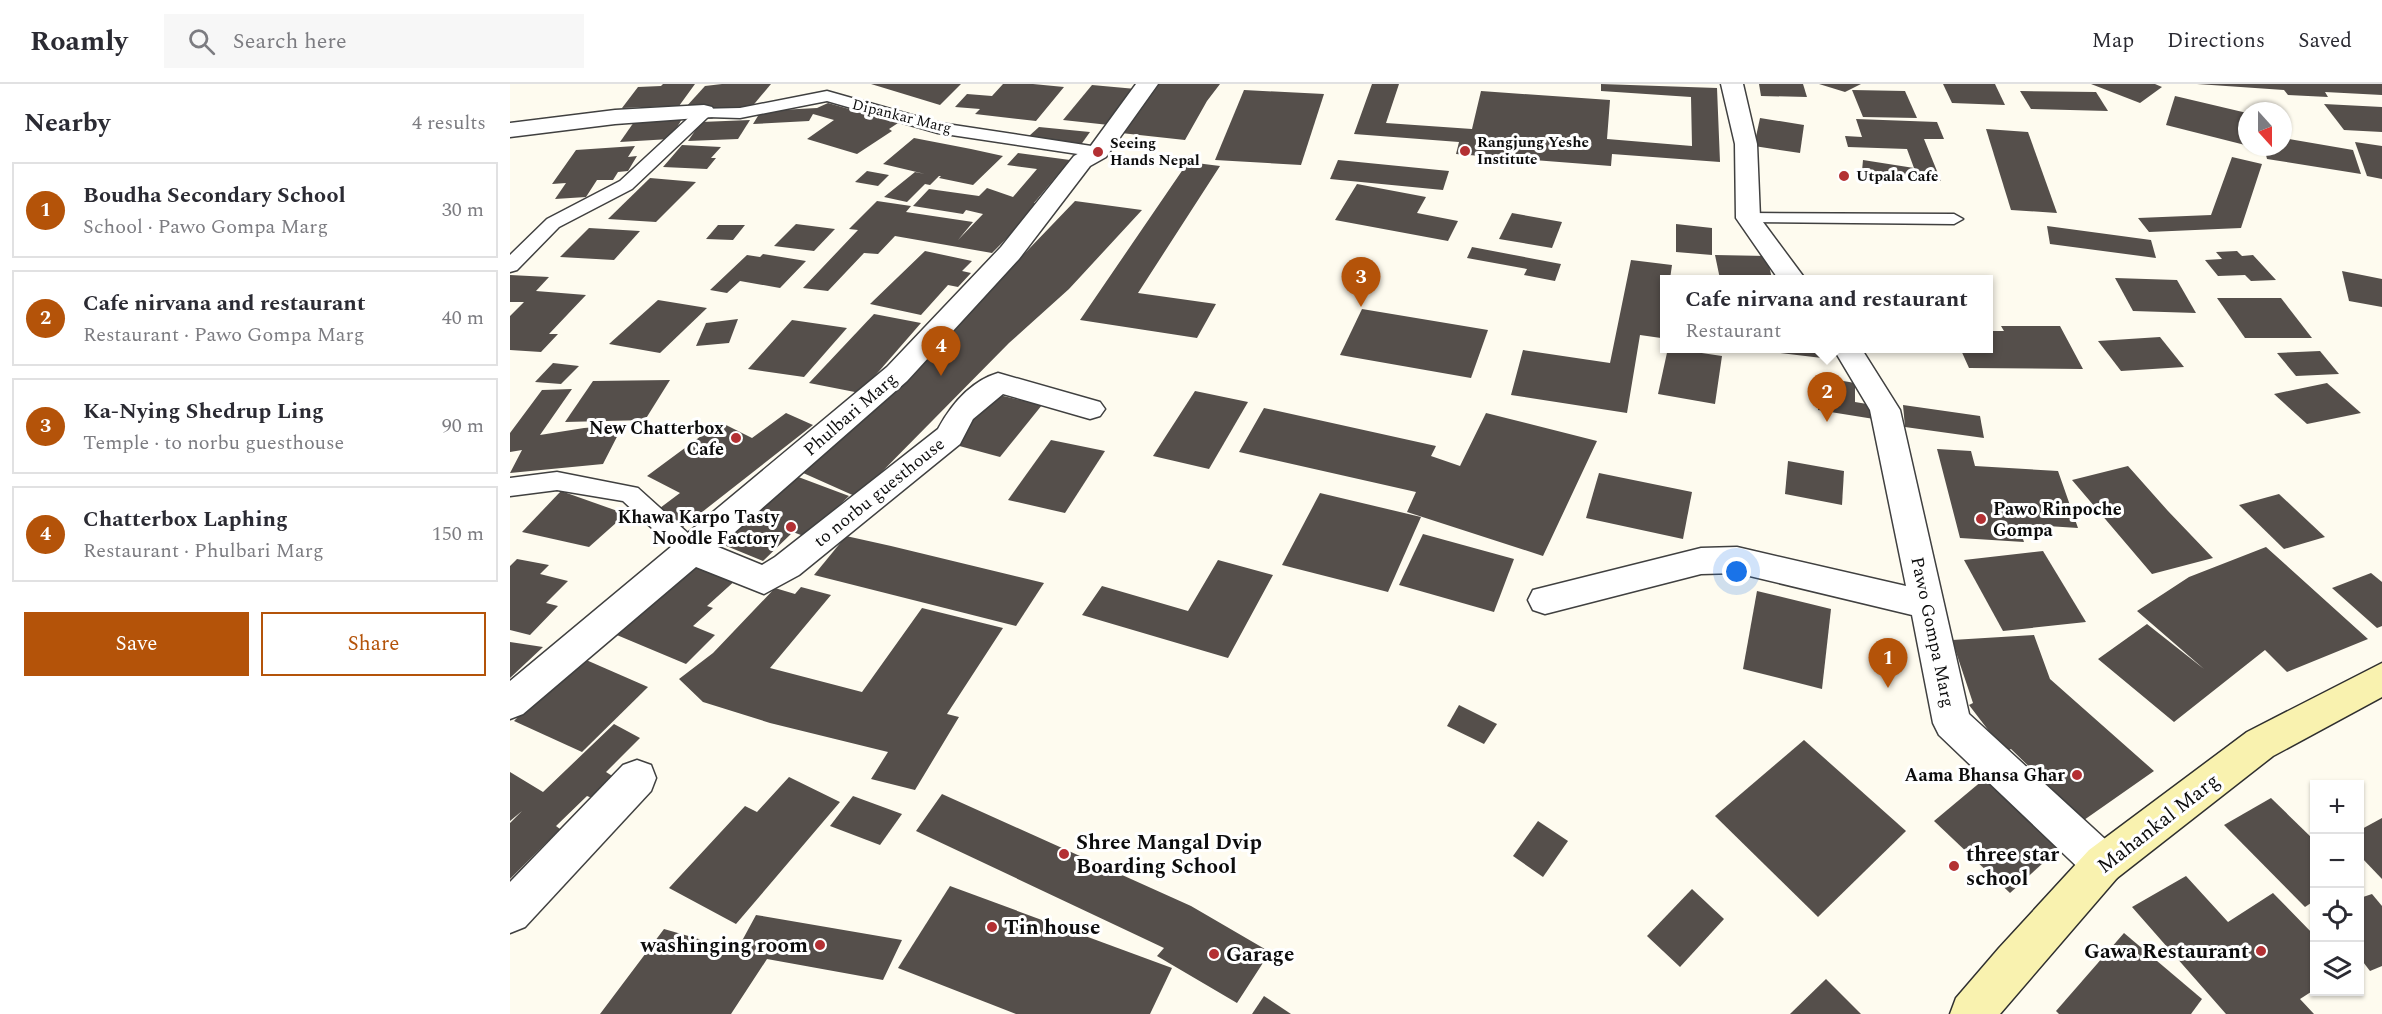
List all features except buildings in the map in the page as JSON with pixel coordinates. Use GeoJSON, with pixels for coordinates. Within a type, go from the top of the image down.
{"type":"FeatureCollection","features":[{"type":"Feature","properties":{"kind":"main road","name":"Mahankal Marg"},"geometry":{"type":"LineString","coordinates":[[1972,1014],[2014,963],[2103,864],[2260,744],[2382,679]]}},
{"type":"Feature","properties":{"kind":"street","name":"Phulbari Marg"},"geometry":{"type":"LineString","coordinates":[[510,703],[692,551],[897,374],[1010,252],[1082,161],[1098,152],[1147,84]]}},
{"type":"Feature","properties":{"kind":"street"},"geometry":{"type":"LineString","coordinates":[[1732,84],[1746,144],[1748,218],[1790,275]]}},
{"type":"Feature","properties":{"kind":"street"},"geometry":{"type":"LineString","coordinates":[[510,130],[615,117],[704,112]]}},
{"type":"Feature","properties":{"kind":"street","name":"Pawo Gompa Marg"},"geometry":{"type":"LineString","coordinates":[[1850,353],[1885,410],[1952,723],[2103,864]]}},
{"type":"Feature","properties":{"kind":"street","name":"to norbu guesthouse"},"geometry":{"type":"LineString","coordinates":[[692,551],[764,580],[787,566],[949,436],[962,412],[998,382],[1090,409]]}},
{"type":"Feature","properties":{"kind":"street"},"geometry":{"type":"LineString","coordinates":[[1545,600],[1701,561],[1737,560],[1927,604]]}},
{"type":"Feature","properties":{"kind":"street"},"geometry":{"type":"LineString","coordinates":[[510,912],[637,778]]}},
{"type":"Feature","properties":{"kind":"lane","name":"Dipankar Marg"},"geometry":{"type":"LineString","coordinates":[[704,112],[740,113],[826,96],[938,128],[1098,152]]}},
{"type":"Feature","properties":{"kind":"lane"},"geometry":{"type":"LineString","coordinates":[[510,266],[553,223],[626,185],[704,112]]}},
{"type":"Feature","properties":{"kind":"lane"},"geometry":{"type":"LineString","coordinates":[[1748,218],[1954,219]]}},
{"type":"Feature","properties":{"kind":"lane"},"geometry":{"type":"LineString","coordinates":[[510,487],[557,481],[630,494],[692,551]]}},
{"type":"Feature","properties":{"kind":"place","name":"Rangjung Yeshe Institute"},"geometry":{"type":"Point","coordinates":[1465,151]}},
{"type":"Feature","properties":{"kind":"place","name":"Seeing Hands Nepal"},"geometry":{"type":"Point","coordinates":[1098,152]}},
{"type":"Feature","properties":{"kind":"place","name":"Utpala Cafe"},"geometry":{"type":"Point","coordinates":[1844,176]}},
{"type":"Feature","properties":{"kind":"place","name":"Ka-Nying Shedrup Ling"},"geometry":{"type":"Point","coordinates":[1361,307]}},
{"type":"Feature","properties":{"kind":"place","name":"Chatterbox Laphing"},"geometry":{"type":"Point","coordinates":[941,376]}},
{"type":"Feature","properties":{"kind":"place","name":"Cafe nirvana and restaurant"},"geometry":{"type":"Point","coordinates":[1827,422]}},
{"type":"Feature","properties":{"kind":"place","name":"New Chatterbox Cafe"},"geometry":{"type":"Point","coordinates":[736,438]}},
{"type":"Feature","properties":{"kind":"place","name":"Pawo Rinpoche Gompa"},"geometry":{"type":"Point","coordinates":[1981,519]}},
{"type":"Feature","properties":{"kind":"place","name":"Khawa Karpo Tasty Noodle Factory"},"geometry":{"type":"Point","coordinates":[791,527]}},
{"type":"Feature","properties":{"kind":"place","name":"Boudha Secondary School"},"geometry":{"type":"Point","coordinates":[1888,688]}},
{"type":"Feature","properties":{"kind":"place","name":"Aama Bhansa Ghar"},"geometry":{"type":"Point","coordinates":[2077,775]}},
{"type":"Feature","properties":{"kind":"place","name":"Shree Mangal Dvip Boarding School"},"geometry":{"type":"Point","coordinates":[1064,854]}},
{"type":"Feature","properties":{"kind":"place","name":"three star school"},"geometry":{"type":"Point","coordinates":[1954,866]}},
{"type":"Feature","properties":{"kind":"place","name":"Tin house"},"geometry":{"type":"Point","coordinates":[992,927]}},
{"type":"Feature","properties":{"kind":"place","name":"washinging room"},"geometry":{"type":"Point","coordinates":[820,945]}},
{"type":"Feature","properties":{"kind":"place","name":"Gawa Restaurant"},"geometry":{"type":"Point","coordinates":[2261,951]}},
{"type":"Feature","properties":{"kind":"place","name":"Garage"},"geometry":{"type":"Point","coordinates":[1214,954]}}]}
